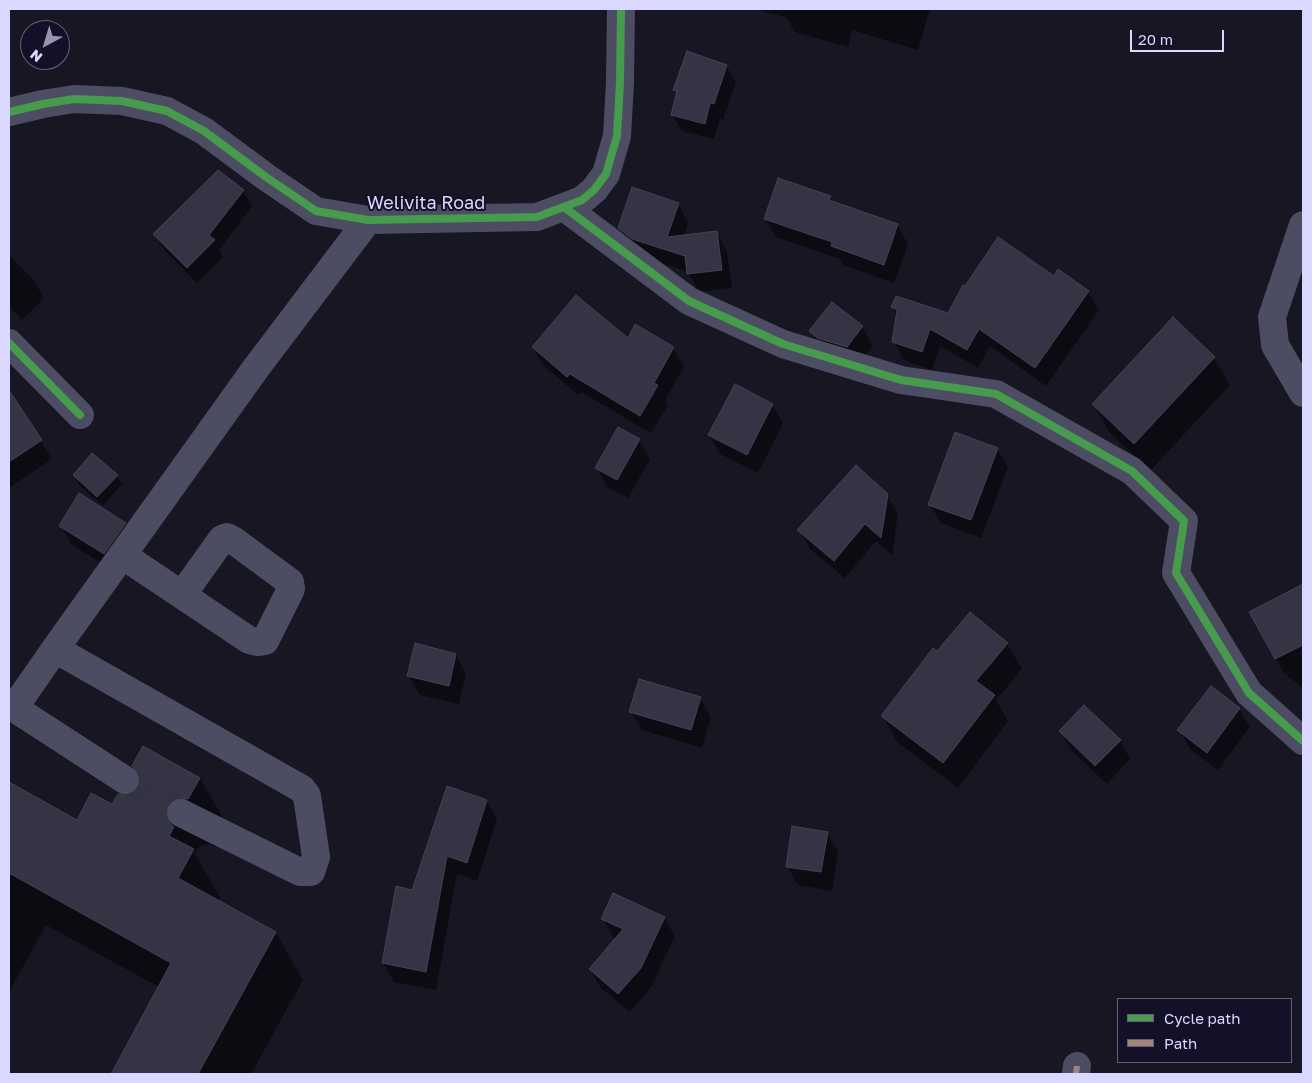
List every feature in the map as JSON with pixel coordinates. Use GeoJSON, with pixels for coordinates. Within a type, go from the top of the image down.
{"type":"FeatureCollection","features":[{"type":"Feature","properties":{"kind":"street","name":"Welivita Road"},"geometry":{"type":"LineString","coordinates":[[9,112],[74,100],[122,101],[167,111],[204,131],[316,211],[368,220],[536,217],[582,200],[594,190],[606,174],[617,136],[621,9]]}},
{"type":"Feature","properties":{"kind":"street"},"geometry":{"type":"LineString","coordinates":[[564,207],[689,301],[782,344],[901,380],[996,394],[1132,471],[1184,521],[1176,573],[1249,693],[1303,741]]}},
{"type":"Feature","properties":{"kind":"street"},"geometry":{"type":"LineString","coordinates":[[125,780],[11,711],[256,368],[368,220]]}},
{"type":"Feature","properties":{"kind":"street"},"geometry":{"type":"LineString","coordinates":[[1303,226],[1272,317],[1275,345],[1303,393]]}},
{"type":"Feature","properties":{"kind":"street"},"geometry":{"type":"LineString","coordinates":[[9,343],[80,415]]}},
{"type":"Feature","properties":{"kind":"street"},"geometry":{"type":"LineString","coordinates":[[122,555],[182,595]]}},
{"type":"Feature","properties":{"kind":"street"},"geometry":{"type":"LineString","coordinates":[[55,649],[302,789],[307,796],[316,857],[311,872],[300,872],[181,813]]}},
{"type":"Feature","properties":{"kind":"building"},"geometry":{"type":"Polygon","coordinates":[[[687,51],[727,65],[714,104],[710,103],[705,124],[671,115],[677,91],[673,90],[687,51]]]}},
{"type":"Feature","properties":{"kind":"building"},"geometry":{"type":"Polygon","coordinates":[[[218,170],[244,190],[209,235],[215,240],[187,268],[153,234],[218,170]]]}},
{"type":"Feature","properties":{"kind":"building"},"geometry":{"type":"Polygon","coordinates":[[[778,178],[831,196],[829,200],[898,224],[884,265],[831,246],[832,242],[764,219],[778,178]]]}},
{"type":"Feature","properties":{"kind":"building"},"geometry":{"type":"Polygon","coordinates":[[[632,187],[679,203],[667,237],[717,231],[722,270],[687,274],[685,256],[632,239],[618,228],[632,187]]]}},
{"type":"Feature","properties":{"kind":"building"},"geometry":{"type":"Polygon","coordinates":[[[998,237],[1054,276],[1058,269],[1089,291],[1035,368],[979,329],[967,350],[930,329],[922,352],[892,342],[897,310],[891,307],[896,296],[948,313],[963,285],[965,286],[998,237]]]}},
{"type":"Feature","properties":{"kind":"building"},"geometry":{"type":"Polygon","coordinates":[[[576,295],[628,338],[635,324],[674,347],[654,383],[658,385],[640,416],[570,374],[567,377],[532,347],[576,295]]]}},
{"type":"Feature","properties":{"kind":"building"},"geometry":{"type":"Polygon","coordinates":[[[832,302],[863,326],[847,347],[817,338],[809,331],[832,302]]]}},
{"type":"Feature","properties":{"kind":"building"},"geometry":{"type":"Polygon","coordinates":[[[1173,317],[1215,357],[1134,444],[1092,404],[1173,317]]]}},
{"type":"Feature","properties":{"kind":"building"},"geometry":{"type":"Polygon","coordinates":[[[735,384],[773,404],[747,455],[708,435],[735,384]]]}},
{"type":"Feature","properties":{"kind":"building"},"geometry":{"type":"Polygon","coordinates":[[[9,390],[42,440],[9,462],[9,390]]]}},
{"type":"Feature","properties":{"kind":"building"},"geometry":{"type":"Polygon","coordinates":[[[618,427],[640,439],[617,480],[595,468],[618,427]]]}},
{"type":"Feature","properties":{"kind":"building"},"geometry":{"type":"Polygon","coordinates":[[[955,432],[998,448],[971,520],[928,505],[955,432]]]}},
{"type":"Feature","properties":{"kind":"building"},"geometry":{"type":"Polygon","coordinates":[[[92,453],[118,475],[97,497],[73,475],[92,453]]]}},
{"type":"Feature","properties":{"kind":"building"},"geometry":{"type":"Polygon","coordinates":[[[856,465],[888,494],[881,538],[865,524],[834,561],[797,530],[856,465]]]}},
{"type":"Feature","properties":{"kind":"building"},"geometry":{"type":"Polygon","coordinates":[[[79,493],[126,523],[104,554],[59,526],[79,493]]]}},
{"type":"Feature","properties":{"kind":"building"},"geometry":{"type":"Polygon","coordinates":[[[1303,584],[1303,645],[1275,659],[1249,612],[1303,584]]]}},
{"type":"Feature","properties":{"kind":"building"},"geometry":{"type":"Polygon","coordinates":[[[970,612],[1008,643],[976,681],[995,695],[943,763],[881,716],[933,648],[937,651],[970,612]]]}},
{"type":"Feature","properties":{"kind":"building"},"geometry":{"type":"Polygon","coordinates":[[[415,643],[456,654],[449,686],[407,676],[415,643]]]}},
{"type":"Feature","properties":{"kind":"building"},"geometry":{"type":"Polygon","coordinates":[[[639,679],[701,697],[691,730],[629,712],[639,679]]]}},
{"type":"Feature","properties":{"kind":"building"},"geometry":{"type":"Polygon","coordinates":[[[1211,686],[1240,708],[1207,753],[1177,730],[1211,686]]]}},
{"type":"Feature","properties":{"kind":"building"},"geometry":{"type":"Polygon","coordinates":[[[1084,705],[1121,740],[1095,766],[1059,731],[1084,705]]]}},
{"type":"Feature","properties":{"kind":"building"},"geometry":{"type":"Polygon","coordinates":[[[143,746],[200,778],[188,799],[172,800],[167,807],[168,822],[174,827],[169,836],[194,849],[178,878],[276,932],[198,1074],[111,1074],[171,963],[9,873],[9,782],[77,820],[91,793],[112,804],[118,794],[125,796],[132,794],[138,789],[141,781],[139,773],[132,766],[143,746]]]}},
{"type":"Feature","properties":{"kind":"building"},"geometry":{"type":"Polygon","coordinates":[[[447,786],[487,800],[467,863],[447,856],[426,972],[382,963],[396,886],[412,890],[447,786]]]}},
{"type":"Feature","properties":{"kind":"building"},"geometry":{"type":"Polygon","coordinates":[[[792,826],[828,832],[821,872],[786,867],[792,826]]]}},
{"type":"Feature","properties":{"kind":"building"},"geometry":{"type":"Polygon","coordinates":[[[613,893],[665,917],[641,968],[618,994],[589,969],[623,929],[601,919],[613,893]]]}},
{"type":"Feature","properties":{"kind":"tunnel"},"geometry":{"type":"LineString","coordinates":[[125,780],[181,813]]}},
{"type":"Feature","properties":{"kind":"marked path"},"geometry":{"type":"LineString","coordinates":[[1076,1074],[1077,1066]]}},
{"type":"Feature","properties":{"kind":"cycle path"},"geometry":{"type":"LineString","coordinates":[[9,112],[74,99],[122,101],[167,111],[204,131],[316,211],[368,220],[537,217],[582,200],[594,190],[606,174],[617,136],[621,9]]}},
{"type":"Feature","properties":{"kind":"cycle path"},"geometry":{"type":"LineString","coordinates":[[564,207],[689,301],[783,344],[901,380],[996,394],[1132,471],[1184,521],[1176,573],[1249,693],[1303,741]]}},
{"type":"Feature","properties":{"kind":"cycle path"},"geometry":{"type":"LineString","coordinates":[[9,343],[80,415]]}}]}
